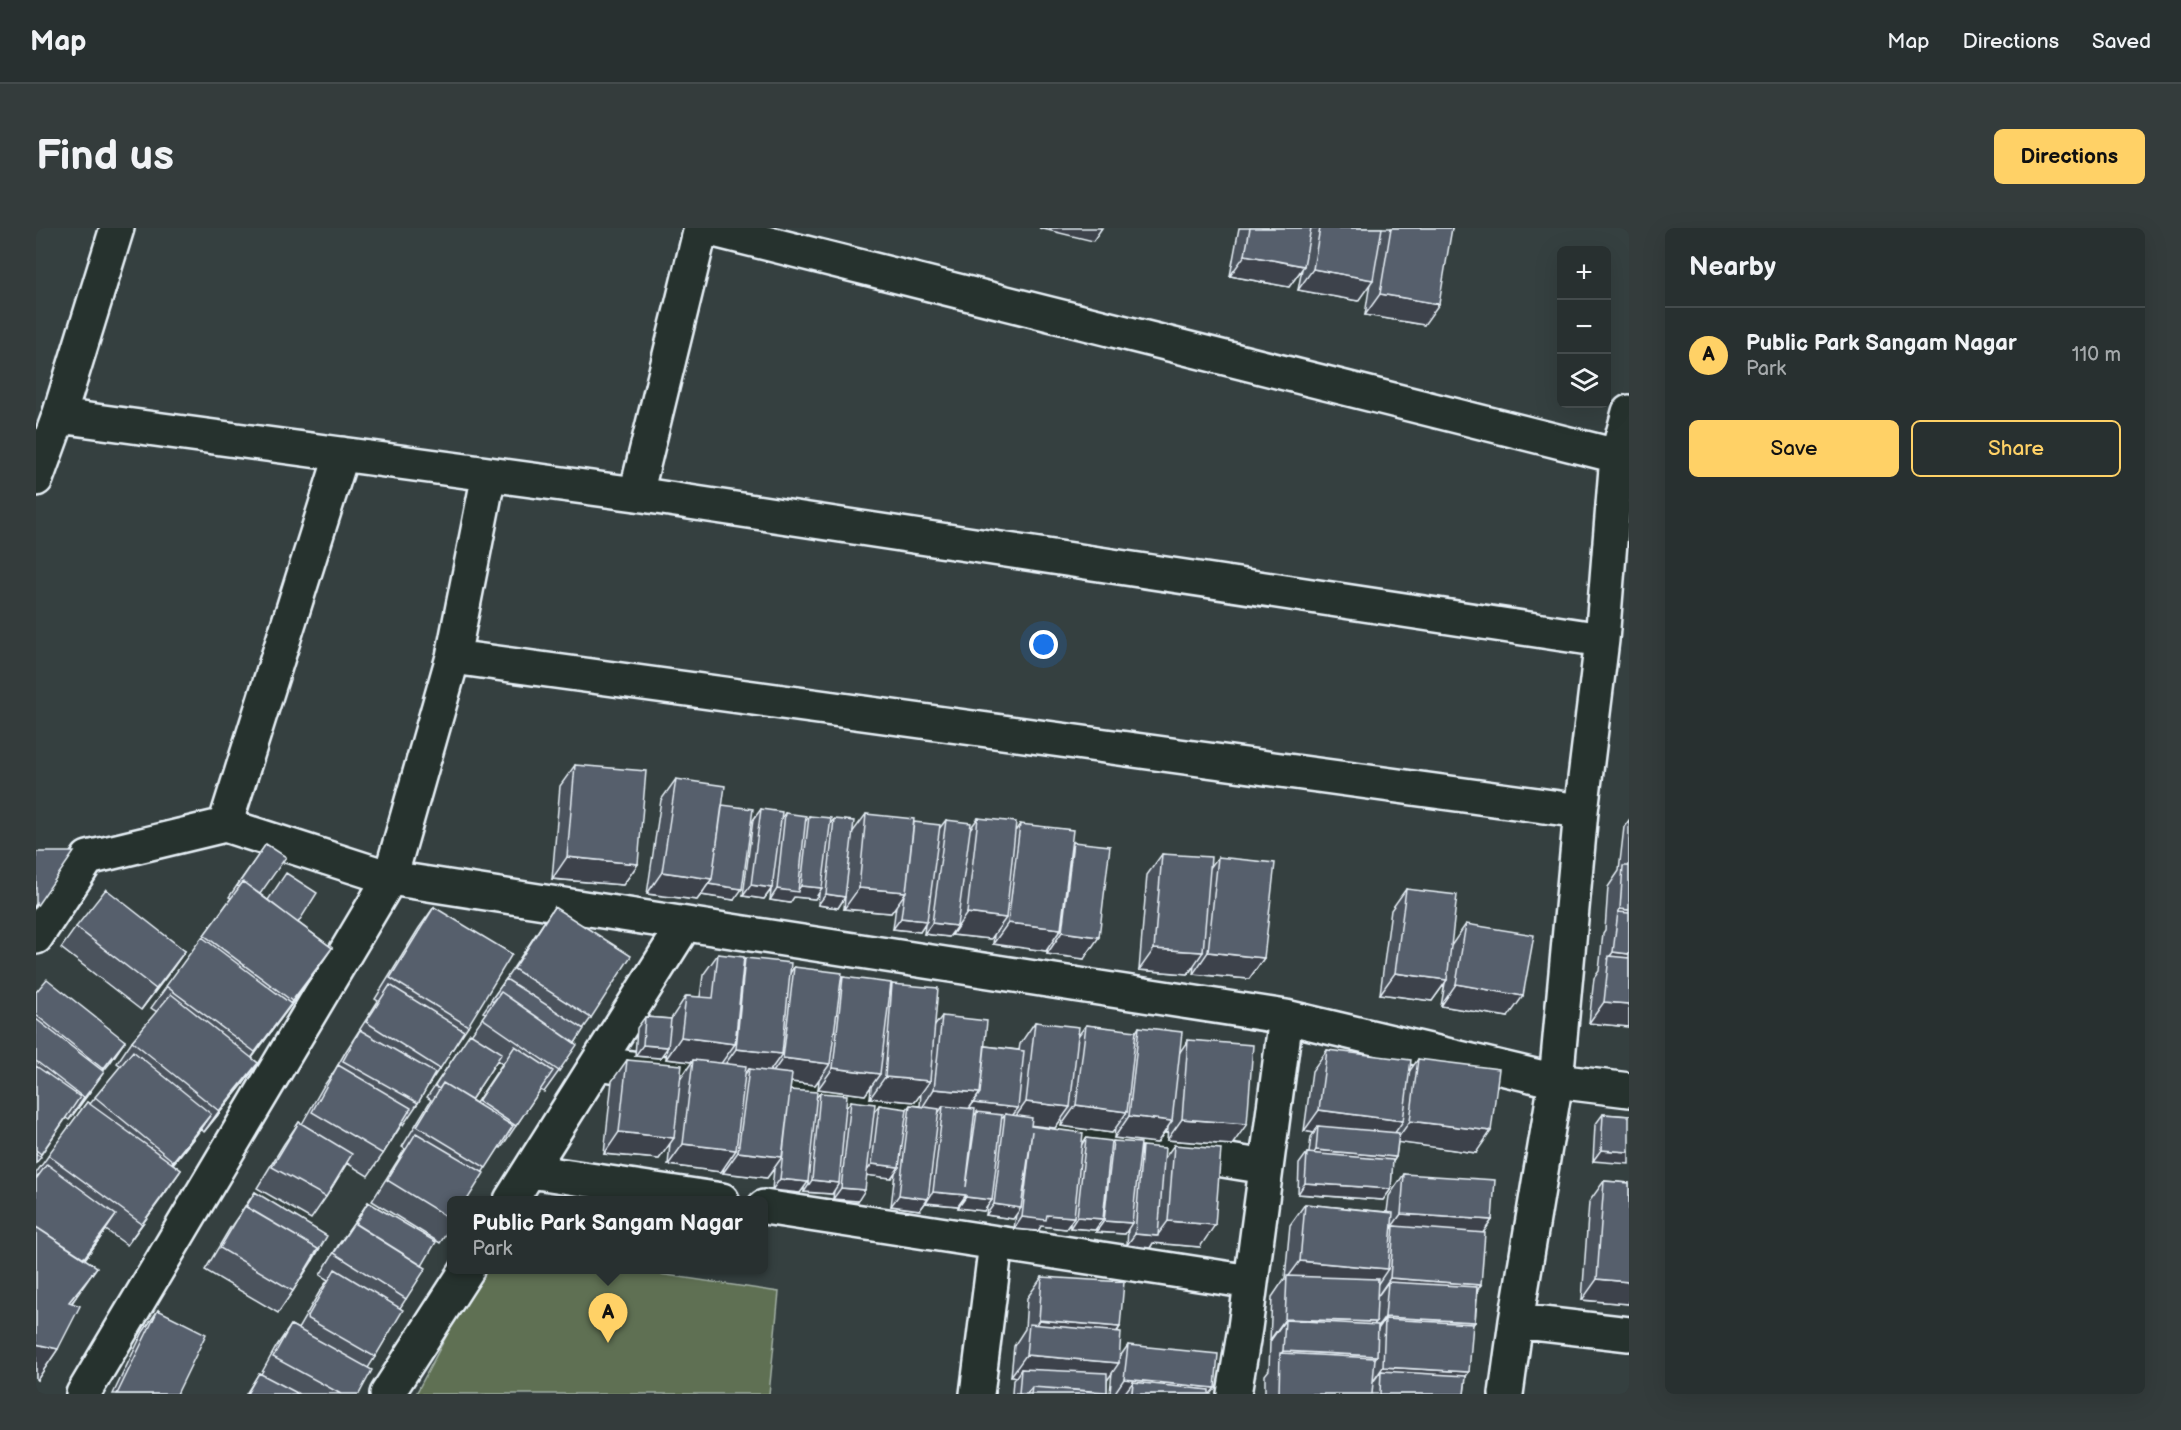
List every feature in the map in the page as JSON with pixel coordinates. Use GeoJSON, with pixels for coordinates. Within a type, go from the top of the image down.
{"type":"FeatureCollection","features":[{"type":"Feature","properties":{"kind":"street"},"geometry":{"type":"LineString","coordinates":[[36,479],[59,416],[117,228]]}},
{"type":"Feature","properties":{"kind":"street"},"geometry":{"type":"LineString","coordinates":[[636,494],[703,228],[1617,456]]}},
{"type":"Feature","properties":{"kind":"street"},"geometry":{"type":"LineString","coordinates":[[1506,1394],[1556,1081],[1581,811],[1622,493],[1617,456],[1629,412]]}},
{"type":"Feature","properties":{"kind":"street"},"geometry":{"type":"LineString","coordinates":[[59,416],[636,494],[1602,639]]}},
{"type":"Feature","properties":{"kind":"street"},"geometry":{"type":"LineString","coordinates":[[225,825],[342,454]]}},
{"type":"Feature","properties":{"kind":"street"},"geometry":{"type":"LineString","coordinates":[[83,1394],[390,878],[453,657],[489,474]]}},
{"type":"Feature","properties":{"kind":"street"},"geometry":{"type":"LineString","coordinates":[[453,657],[1581,811]]}},
{"type":"Feature","properties":{"kind":"street"},"geometry":{"type":"LineString","coordinates":[[36,937],[72,858],[225,825],[390,878],[1286,1017],[1556,1081],[1629,1090]]}},
{"type":"Feature","properties":{"kind":"street"},"geometry":{"type":"LineString","coordinates":[[514,1196],[685,924]]}},
{"type":"Feature","properties":{"kind":"street"},"geometry":{"type":"LineString","coordinates":[[1234,1394],[1286,1017]]}},
{"type":"Feature","properties":{"kind":"street"},"geometry":{"type":"LineString","coordinates":[[598,1063],[996,1123],[1266,1167]]}},
{"type":"Feature","properties":{"kind":"street"},"geometry":{"type":"LineString","coordinates":[[530,1171],[696,1196]]}},
{"type":"Feature","properties":{"kind":"street"},"geometry":{"type":"LineString","coordinates":[[768,1208],[1251,1282]]}},
{"type":"Feature","properties":{"kind":"street"},"geometry":{"type":"LineString","coordinates":[[977,1394],[996,1243]]}},
{"type":"Feature","properties":{"kind":"street"},"geometry":{"type":"LineString","coordinates":[[387,1394],[464,1274]]}},
{"type":"Feature","properties":{"kind":"street"},"geometry":{"type":"LineString","coordinates":[[1516,1321],[1629,1334]]}},
{"type":"Feature","properties":{"kind":"green space"},"geometry":{"type":"Polygon","coordinates":[[[479,1274],[660,1274],[779,1292],[769,1394],[416,1394],[479,1274]]]}},
{"type":"Feature","properties":{"kind":"building"},"geometry":{"type":"Polygon","coordinates":[[[1250,228],[1311,228],[1304,266],[1245,255],[1250,228]]]}},
{"type":"Feature","properties":{"kind":"building"},"geometry":{"type":"Polygon","coordinates":[[[1320,228],[1382,228],[1373,280],[1313,269],[1320,228]]]}},
{"type":"Feature","properties":{"kind":"building"},"geometry":{"type":"Polygon","coordinates":[[[1391,228],[1452,228],[1439,304],[1380,294],[1391,228]]]}},
{"type":"Feature","properties":{"kind":"building"},"geometry":{"type":"Polygon","coordinates":[[[575,765],[646,771],[638,864],[567,857],[575,765]]]}},
{"type":"Feature","properties":{"kind":"building"},"geometry":{"type":"Polygon","coordinates":[[[676,779],[725,786],[712,879],[662,872],[676,779]]]}},
{"type":"Feature","properties":{"kind":"building"},"geometry":{"type":"Polygon","coordinates":[[[722,805],[753,809],[742,889],[708,884],[712,879],[722,805]]]}},
{"type":"Feature","properties":{"kind":"building"},"geometry":{"type":"Polygon","coordinates":[[[761,809],[782,812],[772,888],[751,885],[761,809]]]}},
{"type":"Feature","properties":{"kind":"building"},"geometry":{"type":"Polygon","coordinates":[[[785,813],[806,816],[798,892],[777,889],[785,813]]]}},
{"type":"Feature","properties":{"kind":"building"},"geometry":{"type":"Polygon","coordinates":[[[866,814],[914,819],[906,892],[859,888],[866,814]]]}},
{"type":"Feature","properties":{"kind":"building"},"geometry":{"type":"Polygon","coordinates":[[[809,816],[831,818],[822,888],[801,886],[809,816]]]}},
{"type":"Feature","properties":{"kind":"building"},"geometry":{"type":"Polygon","coordinates":[[[978,818],[1016,822],[1006,918],[967,913],[978,818]]]}},
{"type":"Feature","properties":{"kind":"building"},"geometry":{"type":"Polygon","coordinates":[[[834,819],[854,821],[845,897],[826,894],[834,819]]]}},
{"type":"Feature","properties":{"kind":"building"},"geometry":{"type":"Polygon","coordinates":[[[946,820],[971,823],[957,926],[932,923],[946,820]]]}},
{"type":"Feature","properties":{"kind":"building"},"geometry":{"type":"Polygon","coordinates":[[[914,822],[940,825],[927,921],[901,918],[914,822]]]}},
{"type":"Feature","properties":{"kind":"building"},"geometry":{"type":"Polygon","coordinates":[[[1020,824],[1073,830],[1061,929],[1008,923],[1020,824]]]}},
{"type":"Feature","properties":{"kind":"building"},"geometry":{"type":"Polygon","coordinates":[[[1073,842],[1110,846],[1099,937],[1062,932],[1073,842]]]}},
{"type":"Feature","properties":{"kind":"building"},"geometry":{"type":"Polygon","coordinates":[[[266,844],[286,857],[260,894],[243,882],[239,887],[237,886],[266,844]]]}},
{"type":"Feature","properties":{"kind":"building"},"geometry":{"type":"Polygon","coordinates":[[[36,852],[74,852],[36,907],[36,852]]]}},
{"type":"Feature","properties":{"kind":"building"},"geometry":{"type":"Polygon","coordinates":[[[1162,854],[1211,857],[1203,952],[1154,949],[1162,854]]]}},
{"type":"Feature","properties":{"kind":"building"},"geometry":{"type":"Polygon","coordinates":[[[1218,857],[1275,863],[1264,958],[1208,952],[1218,857]]]}},
{"type":"Feature","properties":{"kind":"building"},"geometry":{"type":"Polygon","coordinates":[[[1623,866],[1629,866],[1629,910],[1620,909],[1623,866]]]}},
{"type":"Feature","properties":{"kind":"building"},"geometry":{"type":"Polygon","coordinates":[[[286,873],[317,893],[298,923],[268,900],[286,873]]]}},
{"type":"Feature","properties":{"kind":"building"},"geometry":{"type":"Polygon","coordinates":[[[243,882],[332,948],[292,1001],[204,935],[243,882]]]}},
{"type":"Feature","properties":{"kind":"building"},"geometry":{"type":"Polygon","coordinates":[[[106,889],[185,951],[156,989],[76,927],[106,889]]]}},
{"type":"Feature","properties":{"kind":"building"},"geometry":{"type":"Polygon","coordinates":[[[1406,889],[1457,895],[1447,980],[1395,973],[1406,889]]]}},
{"type":"Feature","properties":{"kind":"building"},"geometry":{"type":"Polygon","coordinates":[[[434,907],[512,954],[468,1026],[390,978],[434,907]]]}},
{"type":"Feature","properties":{"kind":"building"},"geometry":{"type":"Polygon","coordinates":[[[554,907],[631,956],[591,1018],[514,969],[554,907]]]}},
{"type":"Feature","properties":{"kind":"building"},"geometry":{"type":"Polygon","coordinates":[[[1618,912],[1629,913],[1629,954],[1613,952],[1618,912]]]}},
{"type":"Feature","properties":{"kind":"building"},"geometry":{"type":"Polygon","coordinates":[[[1466,924],[1534,935],[1523,996],[1456,984],[1466,924]]]}},
{"type":"Feature","properties":{"kind":"building"},"geometry":{"type":"Polygon","coordinates":[[[202,937],[291,1004],[255,1052],[166,986],[202,937]]]}},
{"type":"Feature","properties":{"kind":"building"},"geometry":{"type":"Polygon","coordinates":[[[718,954],[744,957],[735,1044],[681,1037],[686,996],[713,998],[718,954]]]}},
{"type":"Feature","properties":{"kind":"building"},"geometry":{"type":"Polygon","coordinates":[[[1609,956],[1629,958],[1629,1004],[1604,1002],[1609,956]]]}},
{"type":"Feature","properties":{"kind":"building"},"geometry":{"type":"Polygon","coordinates":[[[745,958],[791,963],[782,1054],[736,1049],[745,958]]]}},
{"type":"Feature","properties":{"kind":"building"},"geometry":{"type":"Polygon","coordinates":[[[794,967],[842,973],[830,1064],[783,1058],[794,967]]]}},
{"type":"Feature","properties":{"kind":"building"},"geometry":{"type":"Polygon","coordinates":[[[843,977],[891,983],[880,1074],[833,1068],[843,977]]]}},
{"type":"Feature","properties":{"kind":"building"},"geometry":{"type":"Polygon","coordinates":[[[47,979],[125,1041],[103,1069],[36,1015],[36,992],[47,979]]]}},
{"type":"Feature","properties":{"kind":"building"},"geometry":{"type":"Polygon","coordinates":[[[506,979],[584,1029],[575,1043],[501,992],[493,1002],[491,1000],[506,979]]]}},
{"type":"Feature","properties":{"kind":"building"},"geometry":{"type":"Polygon","coordinates":[[[892,984],[938,988],[930,1081],[885,1077],[892,984]]]}},
{"type":"Feature","properties":{"kind":"building"},"geometry":{"type":"Polygon","coordinates":[[[390,985],[464,1031],[440,1069],[366,1022],[390,985]]]}},
{"type":"Feature","properties":{"kind":"building"},"geometry":{"type":"Polygon","coordinates":[[[501,992],[577,1045],[559,1071],[482,1018],[501,992]]]}},
{"type":"Feature","properties":{"kind":"building"},"geometry":{"type":"Polygon","coordinates":[[[171,994],[258,1063],[219,1111],[132,1041],[171,994]]]}},
{"type":"Feature","properties":{"kind":"building"},"geometry":{"type":"Polygon","coordinates":[[[942,1016],[987,1021],[980,1093],[934,1089],[942,1016]]]}},
{"type":"Feature","properties":{"kind":"building"},"geometry":{"type":"Polygon","coordinates":[[[645,1017],[671,1019],[668,1047],[643,1045],[645,1017]]]}},
{"type":"Feature","properties":{"kind":"building"},"geometry":{"type":"Polygon","coordinates":[[[36,1019],[104,1072],[84,1098],[36,1061],[36,1019]]]}},
{"type":"Feature","properties":{"kind":"building"},"geometry":{"type":"Polygon","coordinates":[[[1035,1022],[1079,1027],[1070,1107],[1026,1102],[1035,1022]]]}},
{"type":"Feature","properties":{"kind":"building"},"geometry":{"type":"Polygon","coordinates":[[[1086,1025],[1136,1031],[1127,1112],[1076,1105],[1086,1025]]]}},
{"type":"Feature","properties":{"kind":"building"},"geometry":{"type":"Polygon","coordinates":[[[1139,1027],[1182,1032],[1172,1121],[1129,1116],[1139,1027]]]}},
{"type":"Feature","properties":{"kind":"building"},"geometry":{"type":"Polygon","coordinates":[[[360,1030],[435,1073],[418,1103],[343,1061],[360,1030]]]}},
{"type":"Feature","properties":{"kind":"building"},"geometry":{"type":"Polygon","coordinates":[[[470,1033],[502,1053],[471,1100],[443,1083],[439,1089],[435,1086],[470,1033]]]}},
{"type":"Feature","properties":{"kind":"building"},"geometry":{"type":"Polygon","coordinates":[[[1188,1040],[1253,1045],[1247,1124],[1182,1119],[1188,1040]]]}},
{"type":"Feature","properties":{"kind":"building"},"geometry":{"type":"Polygon","coordinates":[[[515,1046],[553,1071],[516,1126],[478,1101],[515,1046]]]}},
{"type":"Feature","properties":{"kind":"building"},"geometry":{"type":"Polygon","coordinates":[[[985,1046],[1024,1051],[1018,1108],[973,1103],[980,1093],[985,1046]]]}},
{"type":"Feature","properties":{"kind":"building"},"geometry":{"type":"Polygon","coordinates":[[[1327,1050],[1411,1060],[1403,1121],[1319,1110],[1327,1050]]]}},
{"type":"Feature","properties":{"kind":"building"},"geometry":{"type":"Polygon","coordinates":[[[133,1051],[211,1114],[173,1161],[95,1097],[133,1051]]]}},
{"type":"Feature","properties":{"kind":"building"},"geometry":{"type":"Polygon","coordinates":[[[1418,1059],[1499,1069],[1491,1131],[1410,1121],[1418,1059]]]}},
{"type":"Feature","properties":{"kind":"building"},"geometry":{"type":"Polygon","coordinates":[[[627,1060],[682,1065],[674,1138],[619,1132],[627,1060]]]}},
{"type":"Feature","properties":{"kind":"building"},"geometry":{"type":"Polygon","coordinates":[[[693,1060],[746,1066],[736,1150],[683,1144],[693,1060]]]}},
{"type":"Feature","properties":{"kind":"building"},"geometry":{"type":"Polygon","coordinates":[[[338,1065],[411,1108],[383,1154],[312,1112],[338,1065]]]}},
{"type":"Feature","properties":{"kind":"building"},"geometry":{"type":"Polygon","coordinates":[[[36,1066],[80,1097],[41,1154],[36,1150],[36,1066]]]}},
{"type":"Feature","properties":{"kind":"building"},"geometry":{"type":"Polygon","coordinates":[[[749,1069],[792,1074],[782,1157],[738,1152],[749,1069]]]}},
{"type":"Feature","properties":{"kind":"building"},"geometry":{"type":"Polygon","coordinates":[[[443,1083],[513,1126],[486,1168],[417,1126],[443,1083]]]}},
{"type":"Feature","properties":{"kind":"building"},"geometry":{"type":"Polygon","coordinates":[[[790,1090],[817,1092],[808,1182],[780,1179],[790,1090]]]}},
{"type":"Feature","properties":{"kind":"building"},"geometry":{"type":"Polygon","coordinates":[[[820,1093],[847,1095],[839,1183],[812,1180],[820,1093]]]}},
{"type":"Feature","properties":{"kind":"building"},"geometry":{"type":"Polygon","coordinates":[[[851,1101],[875,1104],[865,1190],[841,1188],[851,1101]]]}},
{"type":"Feature","properties":{"kind":"building"},"geometry":{"type":"Polygon","coordinates":[[[87,1102],[181,1170],[142,1224],[48,1155],[87,1102]]]}},
{"type":"Feature","properties":{"kind":"building"},"geometry":{"type":"Polygon","coordinates":[[[879,1105],[907,1109],[899,1167],[872,1164],[879,1105]]]}},
{"type":"Feature","properties":{"kind":"building"},"geometry":{"type":"Polygon","coordinates":[[[910,1105],[939,1109],[928,1199],[899,1195],[910,1105]]]}},
{"type":"Feature","properties":{"kind":"building"},"geometry":{"type":"Polygon","coordinates":[[[943,1106],[975,1109],[966,1187],[977,1112],[1002,1115],[992,1200],[933,1192],[943,1106]]]}},
{"type":"Feature","properties":{"kind":"building"},"geometry":{"type":"Polygon","coordinates":[[[1005,1114],[1032,1118],[1031,1126],[1083,1133],[1074,1217],[1047,1215],[1046,1220],[1022,1217],[1032,1131],[1021,1208],[994,1204],[1005,1114]]]}},
{"type":"Feature","properties":{"kind":"building"},"geometry":{"type":"Polygon","coordinates":[[[1603,1114],[1629,1116],[1629,1152],[1601,1150],[1603,1114]]]}},
{"type":"Feature","properties":{"kind":"building"},"geometry":{"type":"Polygon","coordinates":[[[299,1122],[352,1154],[326,1197],[272,1167],[299,1122]]]}},
{"type":"Feature","properties":{"kind":"building"},"geometry":{"type":"Polygon","coordinates":[[[1318,1126],[1399,1133],[1396,1157],[1316,1150],[1318,1126]]]}},
{"type":"Feature","properties":{"kind":"building"},"geometry":{"type":"Polygon","coordinates":[[[416,1133],[484,1173],[470,1196],[447,1196],[447,1217],[387,1180],[416,1133]]]}},
{"type":"Feature","properties":{"kind":"building"},"geometry":{"type":"Polygon","coordinates":[[[1086,1138],[1111,1141],[1103,1219],[1077,1217],[1086,1138]]]}},
{"type":"Feature","properties":{"kind":"building"},"geometry":{"type":"Polygon","coordinates":[[[1113,1141],[1141,1143],[1132,1223],[1104,1221],[1113,1141]]]}},
{"type":"Feature","properties":{"kind":"building"},"geometry":{"type":"Polygon","coordinates":[[[1174,1145],[1221,1149],[1215,1225],[1168,1221],[1174,1145]]]}},
{"type":"Feature","properties":{"kind":"building"},"geometry":{"type":"Polygon","coordinates":[[[1142,1146],[1165,1148],[1158,1236],[1135,1234],[1142,1146]]]}},
{"type":"Feature","properties":{"kind":"building"},"geometry":{"type":"Polygon","coordinates":[[[1307,1153],[1393,1160],[1391,1189],[1305,1183],[1307,1153]]]}},
{"type":"Feature","properties":{"kind":"building"},"geometry":{"type":"Polygon","coordinates":[[[47,1164],[116,1215],[84,1258],[36,1227],[36,1179],[47,1164]]]}},
{"type":"Feature","properties":{"kind":"building"},"geometry":{"type":"Polygon","coordinates":[[[1404,1174],[1495,1180],[1492,1220],[1401,1214],[1404,1174]]]}},
{"type":"Feature","properties":{"kind":"building"},"geometry":{"type":"Polygon","coordinates":[[[1604,1181],[1629,1183],[1629,1282],[1597,1279],[1604,1181]]]}},
{"type":"Feature","properties":{"kind":"building"},"geometry":{"type":"Polygon","coordinates":[[[255,1192],[327,1236],[313,1260],[318,1249],[246,1207],[255,1192]]]}},
{"type":"Feature","properties":{"kind":"building"},"geometry":{"type":"Polygon","coordinates":[[[368,1202],[436,1242],[422,1266],[355,1224],[368,1202]]]}},
{"type":"Feature","properties":{"kind":"building"},"geometry":{"type":"Polygon","coordinates":[[[1305,1204],[1393,1213],[1388,1269],[1300,1261],[1305,1204]]]}},
{"type":"Feature","properties":{"kind":"building"},"geometry":{"type":"Polygon","coordinates":[[[245,1206],[318,1249],[293,1291],[220,1248],[245,1206]]]}},
{"type":"Feature","properties":{"kind":"building"},"geometry":{"type":"Polygon","coordinates":[[[354,1223],[426,1268],[406,1299],[334,1253],[354,1223]]]}},
{"type":"Feature","properties":{"kind":"building"},"geometry":{"type":"Polygon","coordinates":[[[1394,1226],[1485,1233],[1481,1285],[1390,1278],[1394,1226]]]}},
{"type":"Feature","properties":{"kind":"building"},"geometry":{"type":"Polygon","coordinates":[[[36,1227],[97,1267],[69,1302],[80,1306],[58,1349],[36,1344],[36,1227]]]}},
{"type":"Feature","properties":{"kind":"building"},"geometry":{"type":"Polygon","coordinates":[[[335,1269],[403,1310],[375,1357],[307,1318],[335,1269]]]}},
{"type":"Feature","properties":{"kind":"building"},"geometry":{"type":"Polygon","coordinates":[[[1287,1276],[1378,1279],[1376,1322],[1285,1319],[1287,1276]]]}},
{"type":"Feature","properties":{"kind":"building"},"geometry":{"type":"Polygon","coordinates":[[[1042,1277],[1124,1282],[1120,1327],[1039,1320],[1042,1277]]]}},
{"type":"Feature","properties":{"kind":"building"},"geometry":{"type":"Polygon","coordinates":[[[1388,1282],[1477,1287],[1475,1322],[1385,1317],[1388,1282]]]}},
{"type":"Feature","properties":{"kind":"building"},"geometry":{"type":"Polygon","coordinates":[[[158,1310],[206,1334],[177,1394],[117,1394],[158,1310]]]}},
{"type":"Feature","properties":{"kind":"building"},"geometry":{"type":"Polygon","coordinates":[[[1385,1319],[1473,1324],[1469,1372],[1383,1367],[1385,1319]]]}},
{"type":"Feature","properties":{"kind":"building"},"geometry":{"type":"Polygon","coordinates":[[[1285,1320],[1378,1325],[1377,1356],[1283,1351],[1285,1320]]]}},
{"type":"Feature","properties":{"kind":"building"},"geometry":{"type":"Polygon","coordinates":[[[1029,1324],[1121,1332],[1119,1363],[1026,1355],[1029,1324]]]}},
{"type":"Feature","properties":{"kind":"building"},"geometry":{"type":"Polygon","coordinates":[[[291,1325],[372,1370],[359,1394],[341,1394],[273,1357],[291,1325]]]}},
{"type":"Feature","properties":{"kind":"building"},"geometry":{"type":"Polygon","coordinates":[[[1128,1345],[1218,1354],[1215,1388],[1124,1379],[1128,1345]]]}},
{"type":"Feature","properties":{"kind":"building"},"geometry":{"type":"Polygon","coordinates":[[[1280,1353],[1375,1358],[1372,1394],[1279,1394],[1280,1353]]]}},
{"type":"Feature","properties":{"kind":"building"},"geometry":{"type":"Polygon","coordinates":[[[1021,1369],[1107,1373],[1107,1392],[1032,1387],[1027,1394],[1019,1394],[1021,1369]]]}},
{"type":"Feature","properties":{"kind":"building"},"geometry":{"type":"Polygon","coordinates":[[[1381,1371],[1466,1376],[1464,1394],[1380,1394],[1381,1371]]]}},
{"type":"Feature","properties":{"kind":"building"},"geometry":{"type":"Polygon","coordinates":[[[259,1373],[299,1394],[247,1394],[259,1373]]]}},
{"type":"Feature","properties":{"kind":"building"},"geometry":{"type":"Polygon","coordinates":[[[1133,1382],[1209,1390],[1209,1394],[1132,1394],[1133,1382]]]}},
{"type":"Feature","properties":{"kind":"building"},"geometry":{"type":"Polygon","coordinates":[[[1032,1387],[1112,1393],[1112,1394],[1031,1394],[1032,1387]]]}},
{"type":"Feature","properties":{"kind":"place","name":"Public Park Sangam Nagar"},"geometry":{"type":"Point","coordinates":[608,1343]}}]}
